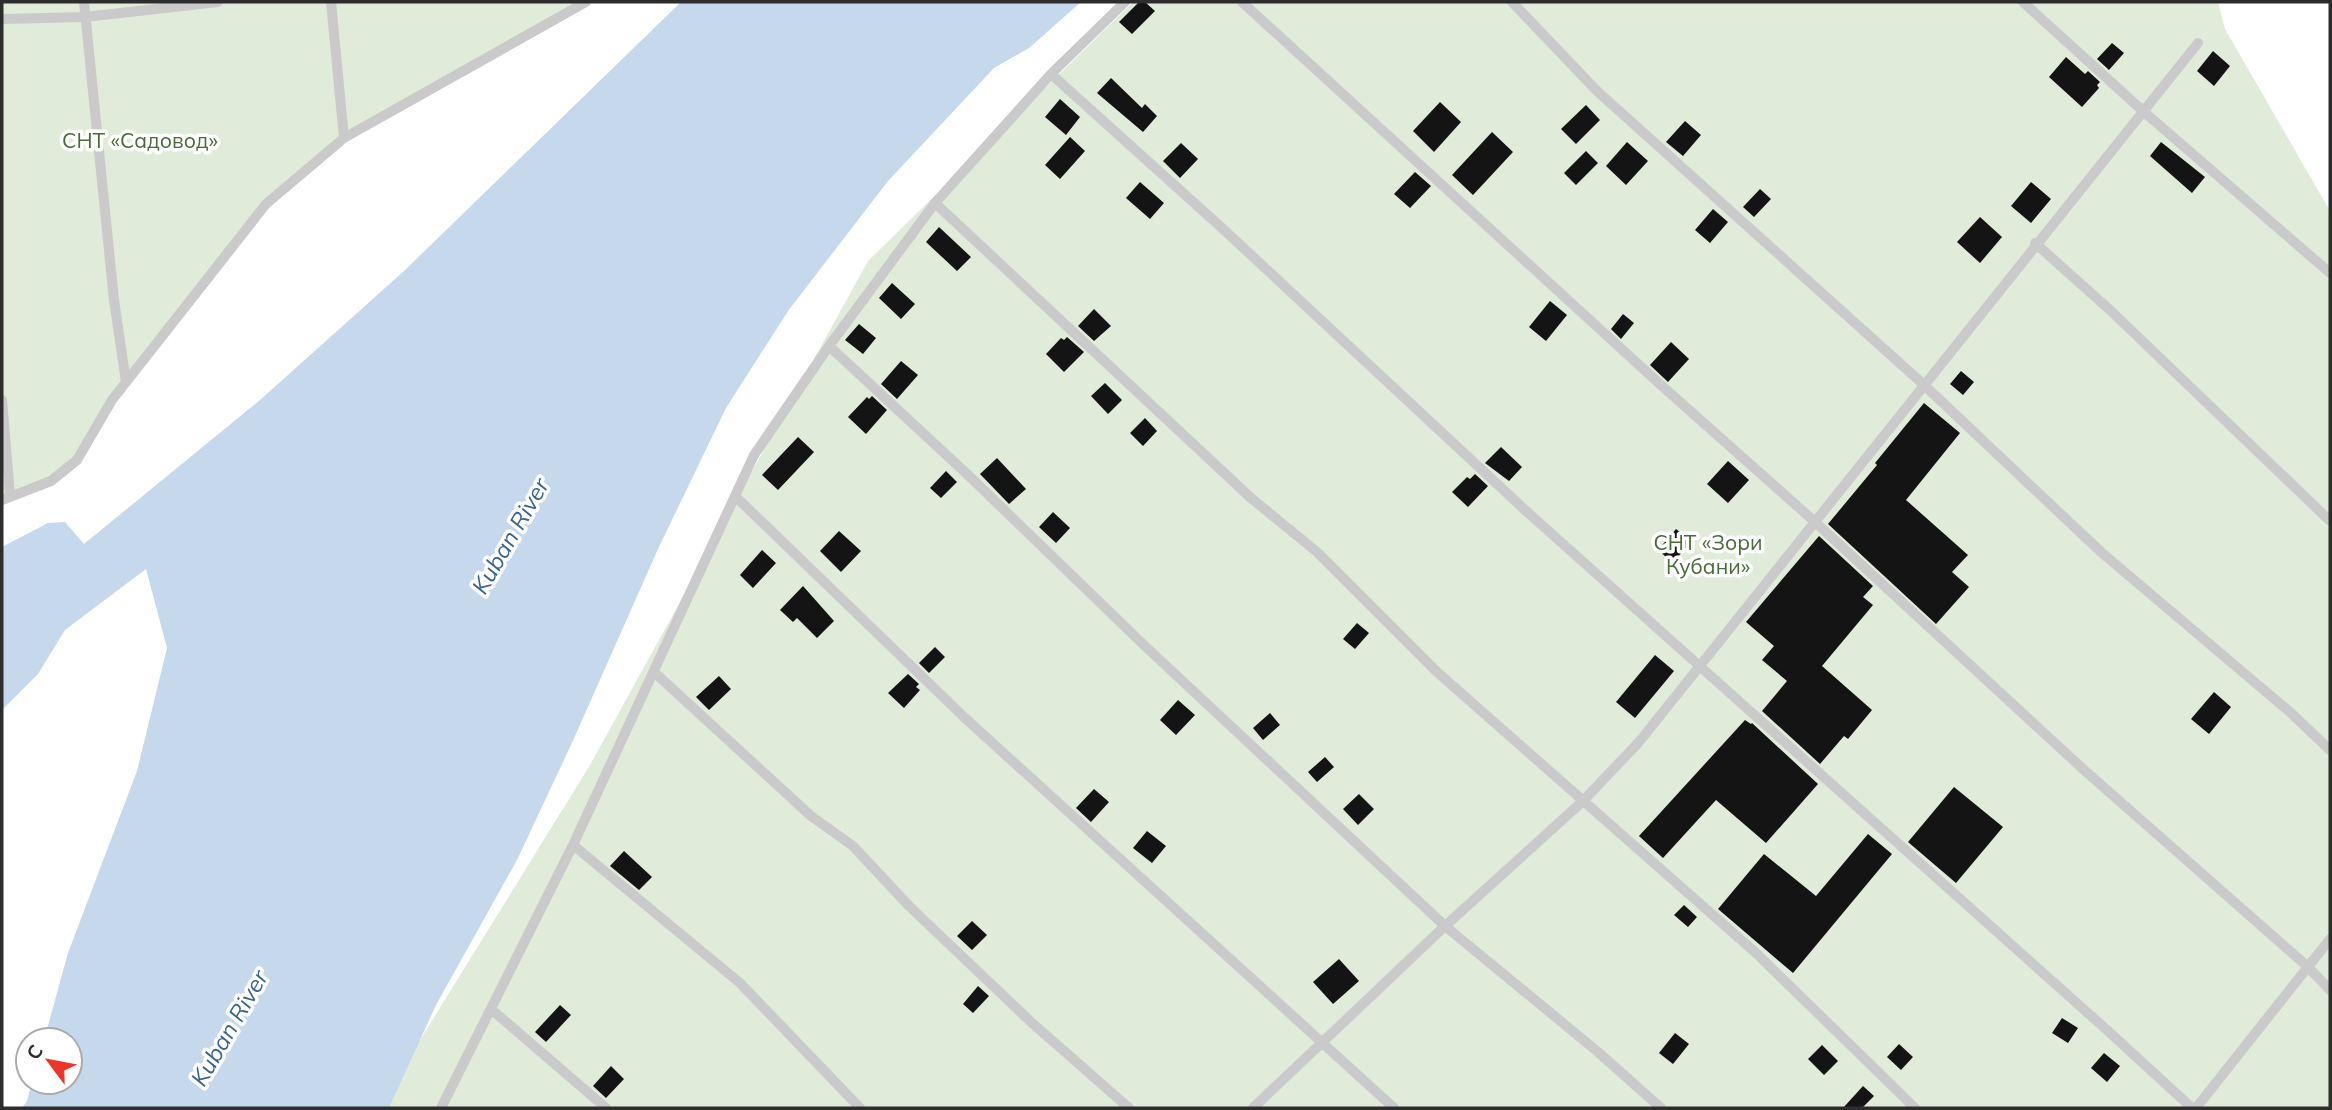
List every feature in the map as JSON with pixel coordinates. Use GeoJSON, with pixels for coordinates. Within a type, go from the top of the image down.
{"type":"FeatureCollection","features":[{"type":"Feature","properties":{"kind":"lane"},"geometry":{"type":"LineString","coordinates":[[85,2],[114,300],[126,382]]}},
{"type":"Feature","properties":{"kind":"lane"},"geometry":{"type":"LineString","coordinates":[[2,19],[85,16],[213,2]]}},
{"type":"Feature","properties":{"kind":"lane"},"geometry":{"type":"LineString","coordinates":[[331,2],[344,138]]}},
{"type":"Feature","properties":{"kind":"lane"},"geometry":{"type":"LineString","coordinates":[[2,400],[6,498],[51,481],[77,460],[112,400],[266,204],[344,138],[586,2]]}},
{"type":"Feature","properties":{"kind":"lane"},"geometry":{"type":"LineString","coordinates":[[441,1108],[573,845],[754,455],[829,346],[935,203],[1051,74],[1125,2]]}},
{"type":"Feature","properties":{"kind":"lane"},"geometry":{"type":"LineString","coordinates":[[1242,2],[2083,769],[2308,967],[2330,990]]}},
{"type":"Feature","properties":{"kind":"lane"},"geometry":{"type":"LineString","coordinates":[[1512,2],[1597,91],[1923,384],[2101,552],[2291,713],[2330,750]]}},
{"type":"Feature","properties":{"kind":"lane"},"geometry":{"type":"LineString","coordinates":[[2023,2],[2143,111],[2330,273]]}},
{"type":"Feature","properties":{"kind":"lane"},"geometry":{"type":"LineString","coordinates":[[1253,1108],[1445,926],[1583,801],[1639,743],[2035,243],[2198,43]]}},
{"type":"Feature","properties":{"kind":"lane"},"geometry":{"type":"LineString","coordinates":[[1051,74],[1698,667],[2194,1108],[2330,939]]}},
{"type":"Feature","properties":{"kind":"lane"},"geometry":{"type":"LineString","coordinates":[[935,203],[1251,498],[1317,552],[1436,671],[1756,954],[1915,1108]]}},
{"type":"Feature","properties":{"kind":"lane"},"geometry":{"type":"LineString","coordinates":[[2035,243],[2110,310],[2330,521]]}},
{"type":"Feature","properties":{"kind":"lane"},"geometry":{"type":"LineString","coordinates":[[829,346],[1445,926],[1598,1052],[1661,1108]]}},
{"type":"Feature","properties":{"kind":"lane"},"geometry":{"type":"LineString","coordinates":[[735,496],[965,718],[1394,1108]]}},
{"type":"Feature","properties":{"kind":"lane"},"geometry":{"type":"LineString","coordinates":[[654,672],[811,816],[853,846],[909,906],[1031,1022],[1129,1108]]}},
{"type":"Feature","properties":{"kind":"lane"},"geometry":{"type":"LineString","coordinates":[[573,845],[740,983],[860,1108]]}},
{"type":"Feature","properties":{"kind":"lane"},"geometry":{"type":"LineString","coordinates":[[491,1009],[606,1108]]}},
{"type":"Feature","properties":{"kind":"green space","name":"СНТ «Садовод»"},"geometry":{"type":"Polygon","coordinates":[[[2,2],[586,2],[344,138],[266,204],[126,382],[77,460],[51,481],[2,500],[2,2]]]}},
{"type":"Feature","properties":{"kind":"green space","name":"СНТ «Зори Кубани»"},"geometry":{"type":"Polygon","coordinates":[[[1133,2],[2218,2],[2225,29],[2330,211],[2330,1108],[378,1108],[590,765],[868,261],[1133,2]]]}},
{"type":"Feature","properties":{"kind":"water","name":"Kuban River"},"geometry":{"type":"Polygon","coordinates":[[[681,2],[1081,2],[1029,48],[994,68],[888,181],[788,311],[726,408],[658,549],[517,860],[436,1005],[389,1108],[22,1108],[28,1096],[84,1096],[84,1026],[48,1026],[68,953],[137,771],[167,648],[146,569],[65,630],[38,674],[2,710],[2,547],[48,523],[65,522],[84,544],[260,400],[404,271],[681,2]]]}},
{"type":"Feature","properties":{"kind":"building"},"geometry":{"type":"Polygon","coordinates":[[[1139,2],[1145,2],[1155,11],[1132,34],[1119,22],[1139,2]]]}},
{"type":"Feature","properties":{"kind":"building"},"geometry":{"type":"Polygon","coordinates":[[[2112,43],[2124,53],[2109,70],[2097,59],[2112,43]]]}},
{"type":"Feature","properties":{"kind":"building"},"geometry":{"type":"Polygon","coordinates":[[[2213,51],[2230,66],[2214,86],[2197,71],[2213,51]]]}},
{"type":"Feature","properties":{"kind":"building"},"geometry":{"type":"Polygon","coordinates":[[[2066,57],[2085,74],[2088,71],[2100,82],[2097,85],[2099,88],[2082,107],[2049,77],[2066,57]]]}},
{"type":"Feature","properties":{"kind":"building"},"geometry":{"type":"Polygon","coordinates":[[[1111,78],[1142,108],[1145,104],[1157,116],[1143,132],[1097,93],[1111,78]]]}},
{"type":"Feature","properties":{"kind":"building"},"geometry":{"type":"Polygon","coordinates":[[[1060,99],[1080,117],[1066,135],[1045,117],[1060,99]]]}},
{"type":"Feature","properties":{"kind":"building"},"geometry":{"type":"Polygon","coordinates":[[[1440,102],[1461,122],[1434,152],[1413,131],[1440,102]]]}},
{"type":"Feature","properties":{"kind":"building"},"geometry":{"type":"Polygon","coordinates":[[[1586,105],[1600,120],[1576,144],[1561,129],[1586,105]]]}},
{"type":"Feature","properties":{"kind":"building"},"geometry":{"type":"Polygon","coordinates":[[[1685,121],[1701,135],[1683,156],[1666,142],[1685,121]]]}},
{"type":"Feature","properties":{"kind":"building"},"geometry":{"type":"Polygon","coordinates":[[[1492,132],[1513,152],[1473,195],[1452,175],[1492,132]]]}},
{"type":"Feature","properties":{"kind":"building"},"geometry":{"type":"Polygon","coordinates":[[[1070,137],[1085,151],[1060,179],[1045,165],[1070,137]]]}},
{"type":"Feature","properties":{"kind":"building"},"geometry":{"type":"Polygon","coordinates":[[[1627,142],[1648,161],[1626,185],[1606,166],[1627,142]]]}},
{"type":"Feature","properties":{"kind":"building"},"geometry":{"type":"Polygon","coordinates":[[[2161,142],[2205,177],[2192,193],[2150,156],[2161,142]]]}},
{"type":"Feature","properties":{"kind":"building"},"geometry":{"type":"Polygon","coordinates":[[[1181,143],[1198,159],[1180,178],[1163,161],[1181,143]]]}},
{"type":"Feature","properties":{"kind":"building"},"geometry":{"type":"Polygon","coordinates":[[[1586,151],[1598,163],[1576,185],[1564,173],[1586,151]]]}},
{"type":"Feature","properties":{"kind":"building"},"geometry":{"type":"Polygon","coordinates":[[[1415,172],[1431,186],[1410,208],[1394,194],[1415,172]]]}},
{"type":"Feature","properties":{"kind":"building"},"geometry":{"type":"Polygon","coordinates":[[[1140,182],[1164,203],[1150,219],[1126,198],[1140,182]]]}},
{"type":"Feature","properties":{"kind":"building"},"geometry":{"type":"Polygon","coordinates":[[[2031,182],[2051,199],[2031,223],[2011,206],[2031,182]]]}},
{"type":"Feature","properties":{"kind":"building"},"geometry":{"type":"Polygon","coordinates":[[[1760,189],[1771,199],[1754,217],[1743,207],[1760,189]]]}},
{"type":"Feature","properties":{"kind":"building"},"geometry":{"type":"Polygon","coordinates":[[[1713,209],[1728,222],[1710,243],[1695,230],[1713,209]]]}},
{"type":"Feature","properties":{"kind":"building"},"geometry":{"type":"Polygon","coordinates":[[[1980,217],[2002,237],[1980,263],[1957,242],[1980,217]]]}},
{"type":"Feature","properties":{"kind":"building"},"geometry":{"type":"Polygon","coordinates":[[[939,227],[971,257],[957,271],[926,242],[939,227]]]}},
{"type":"Feature","properties":{"kind":"building"},"geometry":{"type":"Polygon","coordinates":[[[892,283],[915,304],[901,319],[879,298],[892,283]]]}},
{"type":"Feature","properties":{"kind":"building"},"geometry":{"type":"Polygon","coordinates":[[[1550,301],[1567,315],[1546,341],[1529,327],[1550,301]]]}},
{"type":"Feature","properties":{"kind":"building"},"geometry":{"type":"Polygon","coordinates":[[[1094,309],[1111,326],[1094,341],[1078,326],[1094,309]]]}},
{"type":"Feature","properties":{"kind":"building"},"geometry":{"type":"Polygon","coordinates":[[[1623,314],[1634,323],[1621,339],[1611,329],[1623,314]]]}},
{"type":"Feature","properties":{"kind":"building"},"geometry":{"type":"Polygon","coordinates":[[[859,324],[876,338],[863,354],[845,340],[859,324]]]}},
{"type":"Feature","properties":{"kind":"building"},"geometry":{"type":"Polygon","coordinates":[[[1067,337],[1084,352],[1064,372],[1046,354],[1061,338],[1064,340],[1067,337]]]}},
{"type":"Feature","properties":{"kind":"building"},"geometry":{"type":"Polygon","coordinates":[[[1671,342],[1689,359],[1668,382],[1650,365],[1671,342]]]}},
{"type":"Feature","properties":{"kind":"building"},"geometry":{"type":"Polygon","coordinates":[[[901,361],[918,375],[897,399],[881,384],[901,361]]]}},
{"type":"Feature","properties":{"kind":"building"},"geometry":{"type":"Polygon","coordinates":[[[1961,371],[1974,382],[1963,395],[1950,384],[1961,371]]]}},
{"type":"Feature","properties":{"kind":"building"},"geometry":{"type":"Polygon","coordinates":[[[1105,383],[1122,400],[1108,414],[1091,396],[1105,383]]]}},
{"type":"Feature","properties":{"kind":"building"},"geometry":{"type":"Polygon","coordinates":[[[872,396],[887,410],[866,434],[848,417],[867,397],[869,399],[872,396]]]}},
{"type":"Feature","properties":{"kind":"building"},"geometry":{"type":"Polygon","coordinates":[[[1924,403],[1960,433],[1906,500],[1968,555],[1952,572],[1969,587],[1936,624],[1828,524],[1924,403]]]}},
{"type":"Feature","properties":{"kind":"building"},"geometry":{"type":"Polygon","coordinates":[[[1145,418],[1157,431],[1143,446],[1130,433],[1145,418]]]}},
{"type":"Feature","properties":{"kind":"building"},"geometry":{"type":"Polygon","coordinates":[[[798,437],[814,452],[778,490],[762,475],[798,437]]]}},
{"type":"Feature","properties":{"kind":"building"},"geometry":{"type":"Polygon","coordinates":[[[1501,447],[1522,467],[1509,481],[1485,463],[1501,447]]]}},
{"type":"Feature","properties":{"kind":"building"},"geometry":{"type":"Polygon","coordinates":[[[997,458],[1026,489],[1009,504],[980,474],[997,458]]]}},
{"type":"Feature","properties":{"kind":"building"},"geometry":{"type":"Polygon","coordinates":[[[1728,461],[1749,480],[1728,503],[1707,484],[1728,461]]]}},
{"type":"Feature","properties":{"kind":"building"},"geometry":{"type":"Polygon","coordinates":[[[946,471],[957,482],[941,498],[930,488],[946,471]]]}},
{"type":"Feature","properties":{"kind":"building"},"geometry":{"type":"Polygon","coordinates":[[[1475,474],[1488,486],[1468,507],[1452,492],[1467,477],[1470,479],[1475,474]]]}},
{"type":"Feature","properties":{"kind":"building"},"geometry":{"type":"Polygon","coordinates":[[[1053,512],[1070,528],[1056,543],[1039,527],[1053,512]]]}},
{"type":"Feature","properties":{"kind":"building"},"geometry":{"type":"Polygon","coordinates":[[[1676,529],[1691,541],[1673,563],[1658,550],[1676,529]]]}},
{"type":"Feature","properties":{"kind":"building"},"geometry":{"type":"Polygon","coordinates":[[[839,531],[861,551],[841,572],[820,551],[839,531]]]}},
{"type":"Feature","properties":{"kind":"building"},"geometry":{"type":"Polygon","coordinates":[[[1819,536],[1873,586],[1863,597],[1873,605],[1822,666],[1872,710],[1848,739],[1844,736],[1820,764],[1762,711],[1787,681],[1762,660],[1774,646],[1746,622],[1819,536]]]}},
{"type":"Feature","properties":{"kind":"building"},"geometry":{"type":"Polygon","coordinates":[[[762,550],[776,563],[753,588],[740,575],[762,550]]]}},
{"type":"Feature","properties":{"kind":"building"},"geometry":{"type":"Polygon","coordinates":[[[803,586],[834,621],[817,638],[797,618],[793,622],[780,610],[803,586]]]}},
{"type":"Feature","properties":{"kind":"building"},"geometry":{"type":"Polygon","coordinates":[[[1357,623],[1369,633],[1355,649],[1343,639],[1357,623]]]}},
{"type":"Feature","properties":{"kind":"building"},"geometry":{"type":"Polygon","coordinates":[[[935,647],[945,657],[929,673],[919,663],[935,647]]]}},
{"type":"Feature","properties":{"kind":"building"},"geometry":{"type":"Polygon","coordinates":[[[1655,655],[1674,671],[1635,718],[1616,702],[1655,655]]]}},
{"type":"Feature","properties":{"kind":"building"},"geometry":{"type":"Polygon","coordinates":[[[908,674],[919,684],[916,687],[920,690],[904,708],[888,693],[908,674]]]}},
{"type":"Feature","properties":{"kind":"building"},"geometry":{"type":"Polygon","coordinates":[[[719,676],[731,689],[709,710],[696,697],[719,676]]]}},
{"type":"Feature","properties":{"kind":"building"},"geometry":{"type":"Polygon","coordinates":[[[2214,692],[2231,707],[2209,734],[2191,719],[2214,692]]]}},
{"type":"Feature","properties":{"kind":"building"},"geometry":{"type":"Polygon","coordinates":[[[1178,700],[1195,715],[1176,735],[1160,720],[1178,700]]]}},
{"type":"Feature","properties":{"kind":"building"},"geometry":{"type":"Polygon","coordinates":[[[1270,713],[1280,725],[1263,740],[1253,728],[1270,713]]]}},
{"type":"Feature","properties":{"kind":"building"},"geometry":{"type":"Polygon","coordinates":[[[1745,720],[1752,723],[1818,784],[1766,843],[1716,800],[1663,858],[1639,836],[1745,720]]]}},
{"type":"Feature","properties":{"kind":"building"},"geometry":{"type":"Polygon","coordinates":[[[1325,757],[1334,767],[1317,782],[1308,772],[1325,757]]]}},
{"type":"Feature","properties":{"kind":"building"},"geometry":{"type":"Polygon","coordinates":[[[1954,787],[2003,827],[1956,883],[1908,842],[1954,787]]]}},
{"type":"Feature","properties":{"kind":"building"},"geometry":{"type":"Polygon","coordinates":[[[1094,789],[1109,802],[1091,822],[1076,808],[1094,789]]]}},
{"type":"Feature","properties":{"kind":"building"},"geometry":{"type":"Polygon","coordinates":[[[1359,794],[1374,809],[1358,825],[1343,809],[1359,794]]]}},
{"type":"Feature","properties":{"kind":"building"},"geometry":{"type":"Polygon","coordinates":[[[1147,831],[1166,846],[1152,863],[1133,848],[1147,831]]]}},
{"type":"Feature","properties":{"kind":"building"},"geometry":{"type":"Polygon","coordinates":[[[1868,834],[1892,854],[1793,973],[1718,909],[1764,854],[1816,896],[1868,834]]]}},
{"type":"Feature","properties":{"kind":"building"},"geometry":{"type":"Polygon","coordinates":[[[624,851],[652,877],[639,890],[610,866],[624,851]]]}},
{"type":"Feature","properties":{"kind":"building"},"geometry":{"type":"Polygon","coordinates":[[[1684,905],[1697,917],[1688,927],[1674,915],[1684,905]]]}},
{"type":"Feature","properties":{"kind":"building"},"geometry":{"type":"Polygon","coordinates":[[[972,921],[987,935],[972,950],[957,936],[972,921]]]}},
{"type":"Feature","properties":{"kind":"building"},"geometry":{"type":"Polygon","coordinates":[[[1339,959],[1359,981],[1333,1004],[1313,982],[1339,959]]]}},
{"type":"Feature","properties":{"kind":"building"},"geometry":{"type":"Polygon","coordinates":[[[978,986],[989,996],[973,1013],[963,1004],[978,986]]]}},
{"type":"Feature","properties":{"kind":"building"},"geometry":{"type":"Polygon","coordinates":[[[560,1005],[571,1015],[546,1042],[535,1032],[560,1005]]]}},
{"type":"Feature","properties":{"kind":"building"},"geometry":{"type":"Polygon","coordinates":[[[2062,1018],[2078,1028],[2068,1043],[2052,1033],[2062,1018]]]}},
{"type":"Feature","properties":{"kind":"building"},"geometry":{"type":"Polygon","coordinates":[[[1675,1033],[1689,1044],[1673,1064],[1659,1053],[1675,1033]]]}},
{"type":"Feature","properties":{"kind":"building"},"geometry":{"type":"Polygon","coordinates":[[[1899,1044],[1913,1057],[1901,1070],[1887,1057],[1899,1044]]]}},
{"type":"Feature","properties":{"kind":"building"},"geometry":{"type":"Polygon","coordinates":[[[1822,1045],[1838,1061],[1824,1075],[1808,1059],[1822,1045]]]}},
{"type":"Feature","properties":{"kind":"building"},"geometry":{"type":"Polygon","coordinates":[[[2104,1053],[2120,1066],[2107,1082],[2091,1068],[2104,1053]]]}},
{"type":"Feature","properties":{"kind":"building"},"geometry":{"type":"Polygon","coordinates":[[[611,1066],[624,1079],[606,1098],[593,1086],[611,1066]]]}},
{"type":"Feature","properties":{"kind":"building"},"geometry":{"type":"Polygon","coordinates":[[[1863,1086],[1874,1096],[1862,1108],[1843,1108],[1863,1086]]]}}]}
